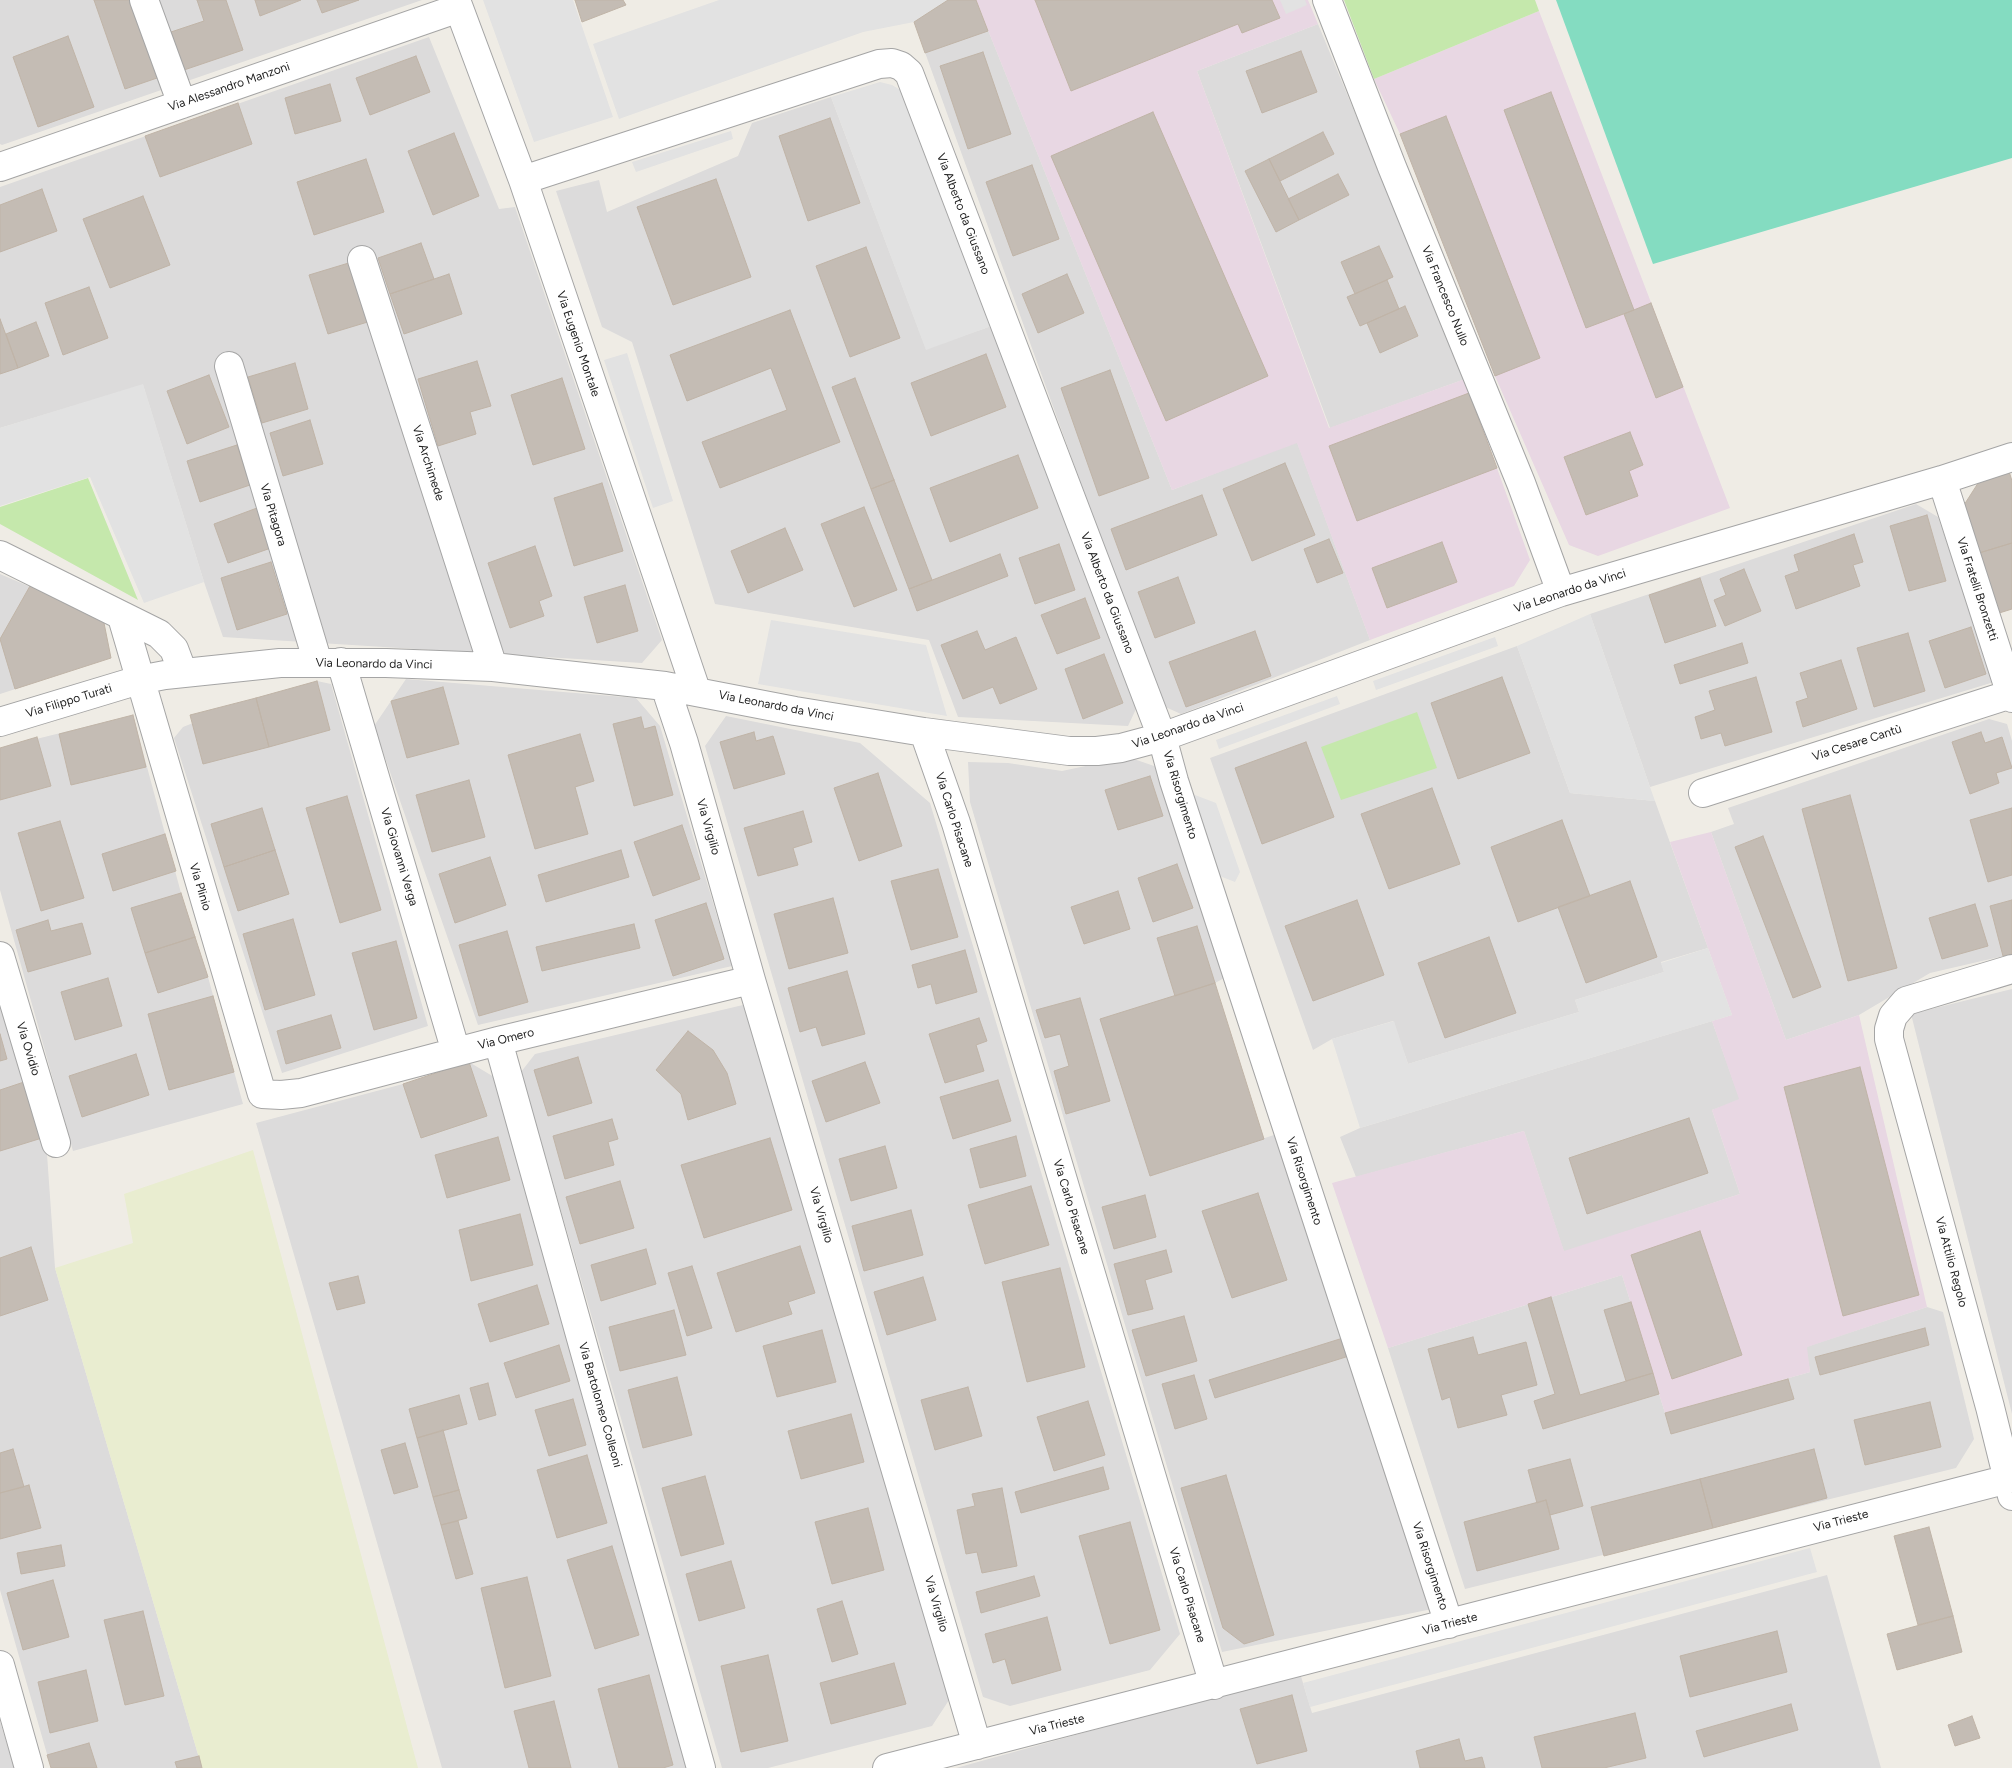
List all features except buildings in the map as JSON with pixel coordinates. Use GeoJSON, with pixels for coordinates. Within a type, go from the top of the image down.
{"type":"FeatureCollection","features":[{"type":"Feature","properties":{"kind":"street"},"geometry":{"type":"LineString","coordinates":[[144,0],[182,104]]}},
{"type":"Feature","properties":{"kind":"street","name":"Via Francesco Nullo"},"geometry":{"type":"LineString","coordinates":[[1327,0],[1396,176],[1522,483],[1561,592]]}},
{"type":"Feature","properties":{"kind":"street","name":"Via Alessandro Manzoni"},"geometry":{"type":"LineString","coordinates":[[0,166],[182,104],[457,4]]}},
{"type":"Feature","properties":{"kind":"street","name":"Via Eugenio Montale"},"geometry":{"type":"LineString","coordinates":[[457,4],[523,180],[696,690]]}},
{"type":"Feature","properties":{"kind":"street","name":"Via Alberto da Giussano"},"geometry":{"type":"LineString","coordinates":[[523,180],[879,64],[892,63],[901,66],[909,74],[1162,737]]}},
{"type":"Feature","properties":{"kind":"street","name":"Via Archimede"},"geometry":{"type":"LineString","coordinates":[[362,260],[493,667]]}},
{"type":"Feature","properties":{"kind":"street","name":"Via Pitagora"},"geometry":{"type":"LineString","coordinates":[[229,366],[329,663]]}},
{"type":"Feature","properties":{"kind":"street","name":"Via Leonardo da Vinci"},"geometry":{"type":"LineString","coordinates":[[139,680],[183,673],[280,664],[329,663],[493,667],[696,690],[795,711],[924,732],[1069,751],[1121,748],[1162,737],[1561,592],[1942,480],[2012,457]]}},
{"type":"Feature","properties":{"kind":"street","name":"Via Fratelli Bronzetti"},"geometry":{"type":"LineString","coordinates":[[1942,480],[2011,696]]}},
{"type":"Feature","properties":{"kind":"street"},"geometry":{"type":"LineString","coordinates":[[0,555],[89,598],[122,617],[142,625],[164,639],[178,656],[183,673]]}},
{"type":"Feature","properties":{"kind":"street"},"geometry":{"type":"LineString","coordinates":[[122,617],[131,644],[139,680]]}},
{"type":"Feature","properties":{"kind":"street","name":"Via Giovanni Verga"},"geometry":{"type":"LineString","coordinates":[[329,663],[456,1052]]}},
{"type":"Feature","properties":{"kind":"street","name":"Via Filippo Turati"},"geometry":{"type":"LineString","coordinates":[[0,722],[139,680]]}},
{"type":"Feature","properties":{"kind":"street","name":"Via Plinio"},"geometry":{"type":"LineString","coordinates":[[139,680],[262,1094]]}},
{"type":"Feature","properties":{"kind":"street","name":"Via Virgilio"},"geometry":{"type":"LineString","coordinates":[[665,686],[684,743],[977,1745]]}},
{"type":"Feature","properties":{"kind":"street","name":"Via Cesare Cantù"},"geometry":{"type":"LineString","coordinates":[[1702,793],[2011,696]]}},
{"type":"Feature","properties":{"kind":"street","name":"Via Carlo Pisacane"},"geometry":{"type":"LineString","coordinates":[[924,732],[956,823],[1214,1685]]}},
{"type":"Feature","properties":{"kind":"street","name":"Via Risorgimento"},"geometry":{"type":"LineString","coordinates":[[1162,737],[1174,781],[1449,1624]]}},
{"type":"Feature","properties":{"kind":"street","name":"Via Ovidio"},"geometry":{"type":"LineString","coordinates":[[0,956],[56,1143]]}},
{"type":"Feature","properties":{"kind":"street","name":"Via Attilio Regolo"},"geometry":{"type":"LineString","coordinates":[[2011,1484],[1889,1039],[1889,1029],[1893,1016],[1906,1001],[2012,969]]}},
{"type":"Feature","properties":{"kind":"street","name":"Via Omero"},"geometry":{"type":"LineString","coordinates":[[262,1094],[281,1096],[301,1093],[498,1041],[752,980]]}},
{"type":"Feature","properties":{"kind":"street","name":"Via Bartolomeo Colleoni"},"geometry":{"type":"LineString","coordinates":[[498,1041],[701,1768]]}},
{"type":"Feature","properties":{"kind":"street","name":"Via Trieste"},"geometry":{"type":"LineString","coordinates":[[887,1768],[1449,1624],[2011,1484]]}},
{"type":"Feature","properties":{"kind":"street"},"geometry":{"type":"LineString","coordinates":[[0,1665],[29,1768]]}},
{"type":"Feature","properties":{"kind":"shaded area"},"geometry":{"type":"Polygon","coordinates":[[[0,0],[422,0],[2,145],[0,144],[0,0]]]}},
{"type":"Feature","properties":{"kind":"shaded area"},"geometry":{"type":"Polygon","coordinates":[[[483,0],[573,0],[613,117],[534,142],[483,0]]]}},
{"type":"Feature","properties":{"kind":"shaded area"},"geometry":{"type":"Polygon","coordinates":[[[719,0],[952,0],[914,22],[863,32],[619,119],[593,44],[719,0]]]}},
{"type":"Feature","properties":{"kind":"shaded area"},"geometry":{"type":"Polygon","coordinates":[[[948,0],[976,0],[1172,490],[1297,442],[1370,640],[1181,714],[1161,705],[914,22],[948,0]]]}},
{"type":"Feature","properties":{"kind":"shaded area"},"geometry":{"type":"Polygon","coordinates":[[[976,0],[1308,0],[1318,24],[1197,71],[1329,428],[1465,379],[1530,560],[1514,586],[1370,640],[1297,443],[1172,490],[976,0]]]}},
{"type":"Feature","properties":{"kind":"shaded area"},"geometry":{"type":"Polygon","coordinates":[[[1280,0],[1305,0],[1307,5],[1286,14],[1280,0]]]}},
{"type":"Feature","properties":{"kind":"shaded area"},"geometry":{"type":"Polygon","coordinates":[[[1539,11],[1730,508],[1598,556],[1569,545],[1495,376],[1400,134],[1374,79],[1539,11]]]}},
{"type":"Feature","properties":{"kind":"shaded area"},"geometry":{"type":"Polygon","coordinates":[[[1318,24],[1465,379],[1330,428],[1197,71],[1318,24]]]}},
{"type":"Feature","properties":{"kind":"shaded area"},"geometry":{"type":"Polygon","coordinates":[[[429,37],[499,209],[515,207],[662,640],[642,663],[223,637],[143,385],[0,428],[0,187],[429,37]]]}},
{"type":"Feature","properties":{"kind":"shaded area"},"geometry":{"type":"Polygon","coordinates":[[[880,82],[892,85],[902,91],[994,325],[926,350],[831,97],[880,82]]]}},
{"type":"Feature","properties":{"kind":"shaded area"},"geometry":{"type":"Polygon","coordinates":[[[831,97],[926,349],[994,325],[1136,709],[1128,726],[958,717],[929,640],[715,604],[632,342],[602,327],[556,191],[599,180],[607,212],[738,156],[752,123],[831,97]]]}},
{"type":"Feature","properties":{"kind":"shaded area"},"geometry":{"type":"Polygon","coordinates":[[[731,131],[733,139],[636,172],[632,162],[731,131]]]}},
{"type":"Feature","properties":{"kind":"shaded area"},"geometry":{"type":"Polygon","coordinates":[[[627,353],[673,501],[653,508],[604,360],[627,353]]]}},
{"type":"Feature","properties":{"kind":"shaded area"},"geometry":{"type":"Polygon","coordinates":[[[143,384],[204,582],[144,603],[90,477],[0,506],[0,428],[143,384]]]}},
{"type":"Feature","properties":{"kind":"shaded area"},"geometry":{"type":"Polygon","coordinates":[[[1916,504],[1938,517],[1994,682],[1650,787],[1590,614],[1916,504]]]}},
{"type":"Feature","properties":{"kind":"shaded area"},"geometry":{"type":"Polygon","coordinates":[[[0,574],[103,618],[111,658],[0,694],[0,574]]]}},
{"type":"Feature","properties":{"kind":"shaded area"},"geometry":{"type":"Polygon","coordinates":[[[1590,614],[1655,801],[1570,793],[1517,646],[1590,614]]]}},
{"type":"Feature","properties":{"kind":"shaded area"},"geometry":{"type":"Polygon","coordinates":[[[771,620],[926,645],[947,716],[758,684],[771,620]]]}},
{"type":"Feature","properties":{"kind":"shaded area"},"geometry":{"type":"Polygon","coordinates":[[[1495,637],[1498,646],[1376,690],[1373,681],[1495,637]]]}},
{"type":"Feature","properties":{"kind":"shaded area"},"geometry":{"type":"Polygon","coordinates":[[[1517,646],[1570,793],[1655,801],[1708,948],[1661,962],[1664,972],[1575,1000],[1579,1012],[1408,1064],[1393,1021],[1332,1039],[1313,1050],[1210,758],[1517,646]]]}},
{"type":"Feature","properties":{"kind":"shaded area"},"geometry":{"type":"Polygon","coordinates":[[[406,679],[636,698],[660,726],[732,966],[478,1025],[374,726],[406,679]]]}},
{"type":"Feature","properties":{"kind":"shaded area"},"geometry":{"type":"Polygon","coordinates":[[[317,681],[331,684],[428,1026],[282,1073],[174,738],[183,727],[256,698],[317,681]]]}},
{"type":"Feature","properties":{"kind":"shaded area"},"geometry":{"type":"Polygon","coordinates":[[[1337,696],[1340,704],[1219,749],[1216,740],[1337,696]]]}},
{"type":"Feature","properties":{"kind":"shaded area"},"geometry":{"type":"Polygon","coordinates":[[[133,715],[181,893],[208,977],[243,1104],[73,1151],[0,890],[0,748],[133,715]]]}},
{"type":"Feature","properties":{"kind":"shaded area"},"geometry":{"type":"Polygon","coordinates":[[[726,716],[860,743],[930,803],[1180,1634],[1150,1670],[1010,1706],[983,1697],[705,746],[726,716]]]}},
{"type":"Feature","properties":{"kind":"shaded area"},"geometry":{"type":"Polygon","coordinates":[[[1989,719],[2007,724],[2012,741],[2012,954],[1930,973],[1859,1015],[1786,1040],[1711,832],[1734,824],[1728,808],[1989,719]]]}},
{"type":"Feature","properties":{"kind":"shaded area"},"geometry":{"type":"Polygon","coordinates":[[[1128,757],[1157,767],[1228,976],[1215,983],[1150,1176],[1277,1134],[1432,1609],[1222,1652],[970,802],[968,762],[1008,763],[1062,771],[1128,757]]]}},
{"type":"Feature","properties":{"kind":"shaded area"},"geometry":{"type":"Polygon","coordinates":[[[1195,795],[1216,803],[1240,872],[1235,882],[1212,873],[1191,806],[1195,795]]]}},
{"type":"Feature","properties":{"kind":"shaded area"},"geometry":{"type":"Polygon","coordinates":[[[1711,832],[1786,1040],[1859,1015],[1927,1307],[1807,1347],[1810,1372],[1665,1413],[1622,1275],[1388,1348],[1332,1183],[1524,1131],[1564,1251],[1740,1194],[1712,1110],[1739,1099],[1712,1021],[1732,1015],[1670,842],[1711,832]]]}},
{"type":"Feature","properties":{"kind":"shaded area"},"geometry":{"type":"Polygon","coordinates":[[[1708,948],[1732,1015],[1360,1128],[1332,1039],[1394,1021],[1408,1064],[1579,1012],[1575,1000],[1664,972],[1661,963],[1708,948]]]}},
{"type":"Feature","properties":{"kind":"shaded area"},"geometry":{"type":"Polygon","coordinates":[[[2012,989],[2012,1414],[1911,1014],[2012,989]]]}},
{"type":"Feature","properties":{"kind":"shaded area"},"geometry":{"type":"Polygon","coordinates":[[[0,1005],[47,1154],[55,1268],[202,1768],[51,1768],[0,1590],[0,1005]]]}},
{"type":"Feature","properties":{"kind":"shaded area"},"geometry":{"type":"Polygon","coordinates":[[[743,1005],[951,1697],[932,1726],[768,1768],[722,1768],[521,1072],[535,1054],[743,1005]]]}},
{"type":"Feature","properties":{"kind":"shaded area"},"geometry":{"type":"Polygon","coordinates":[[[1712,1021],[1740,1100],[1712,1110],[1740,1194],[1564,1252],[1524,1131],[1356,1177],[1340,1137],[1360,1128],[1712,1021]]]}},
{"type":"Feature","properties":{"kind":"shaded area"},"geometry":{"type":"Polygon","coordinates":[[[469,1062],[494,1077],[688,1768],[442,1768],[256,1123],[403,1084],[469,1062]]]}},
{"type":"Feature","properties":{"kind":"shaded area"},"geometry":{"type":"Polygon","coordinates":[[[1622,1275],[1665,1413],[1810,1372],[1806,1347],[1927,1307],[1943,1312],[1974,1439],[1956,1468],[1465,1589],[1388,1348],[1622,1275]]]}},
{"type":"Feature","properties":{"kind":"shaded area"},"geometry":{"type":"Polygon","coordinates":[[[1810,1548],[1817,1572],[1310,1707],[1303,1683],[1810,1548]]]}},
{"type":"Feature","properties":{"kind":"shaded area"},"geometry":{"type":"Polygon","coordinates":[[[1827,1575],[1881,1768],[956,1768],[1300,1673],[1312,1713],[1827,1575]]]}},
{"type":"Feature","properties":{"kind":"shaded area"},"geometry":{"type":"Polygon","coordinates":[[[0,1721],[14,1768],[0,1768],[0,1721]]]}},
{"type":"Feature","properties":{"kind":"green space"},"geometry":{"type":"Polygon","coordinates":[[[1344,0],[1535,0],[1539,11],[1374,79],[1344,0]]]}},
{"type":"Feature","properties":{"kind":"green space"},"geometry":{"type":"Polygon","coordinates":[[[1556,0],[2012,0],[2012,158],[1653,264],[1556,0]]]}},
{"type":"Feature","properties":{"kind":"green space"},"geometry":{"type":"Polygon","coordinates":[[[88,478],[138,600],[0,524],[0,507],[88,478]]]}},
{"type":"Feature","properties":{"kind":"green space"},"geometry":{"type":"Polygon","coordinates":[[[1417,712],[1437,768],[1341,800],[1321,747],[1417,712]]]}},
{"type":"Feature","properties":{"kind":"green space"},"geometry":{"type":"Polygon","coordinates":[[[253,1150],[418,1768],[202,1768],[55,1268],[133,1243],[124,1194],[253,1150]]]}}]}
